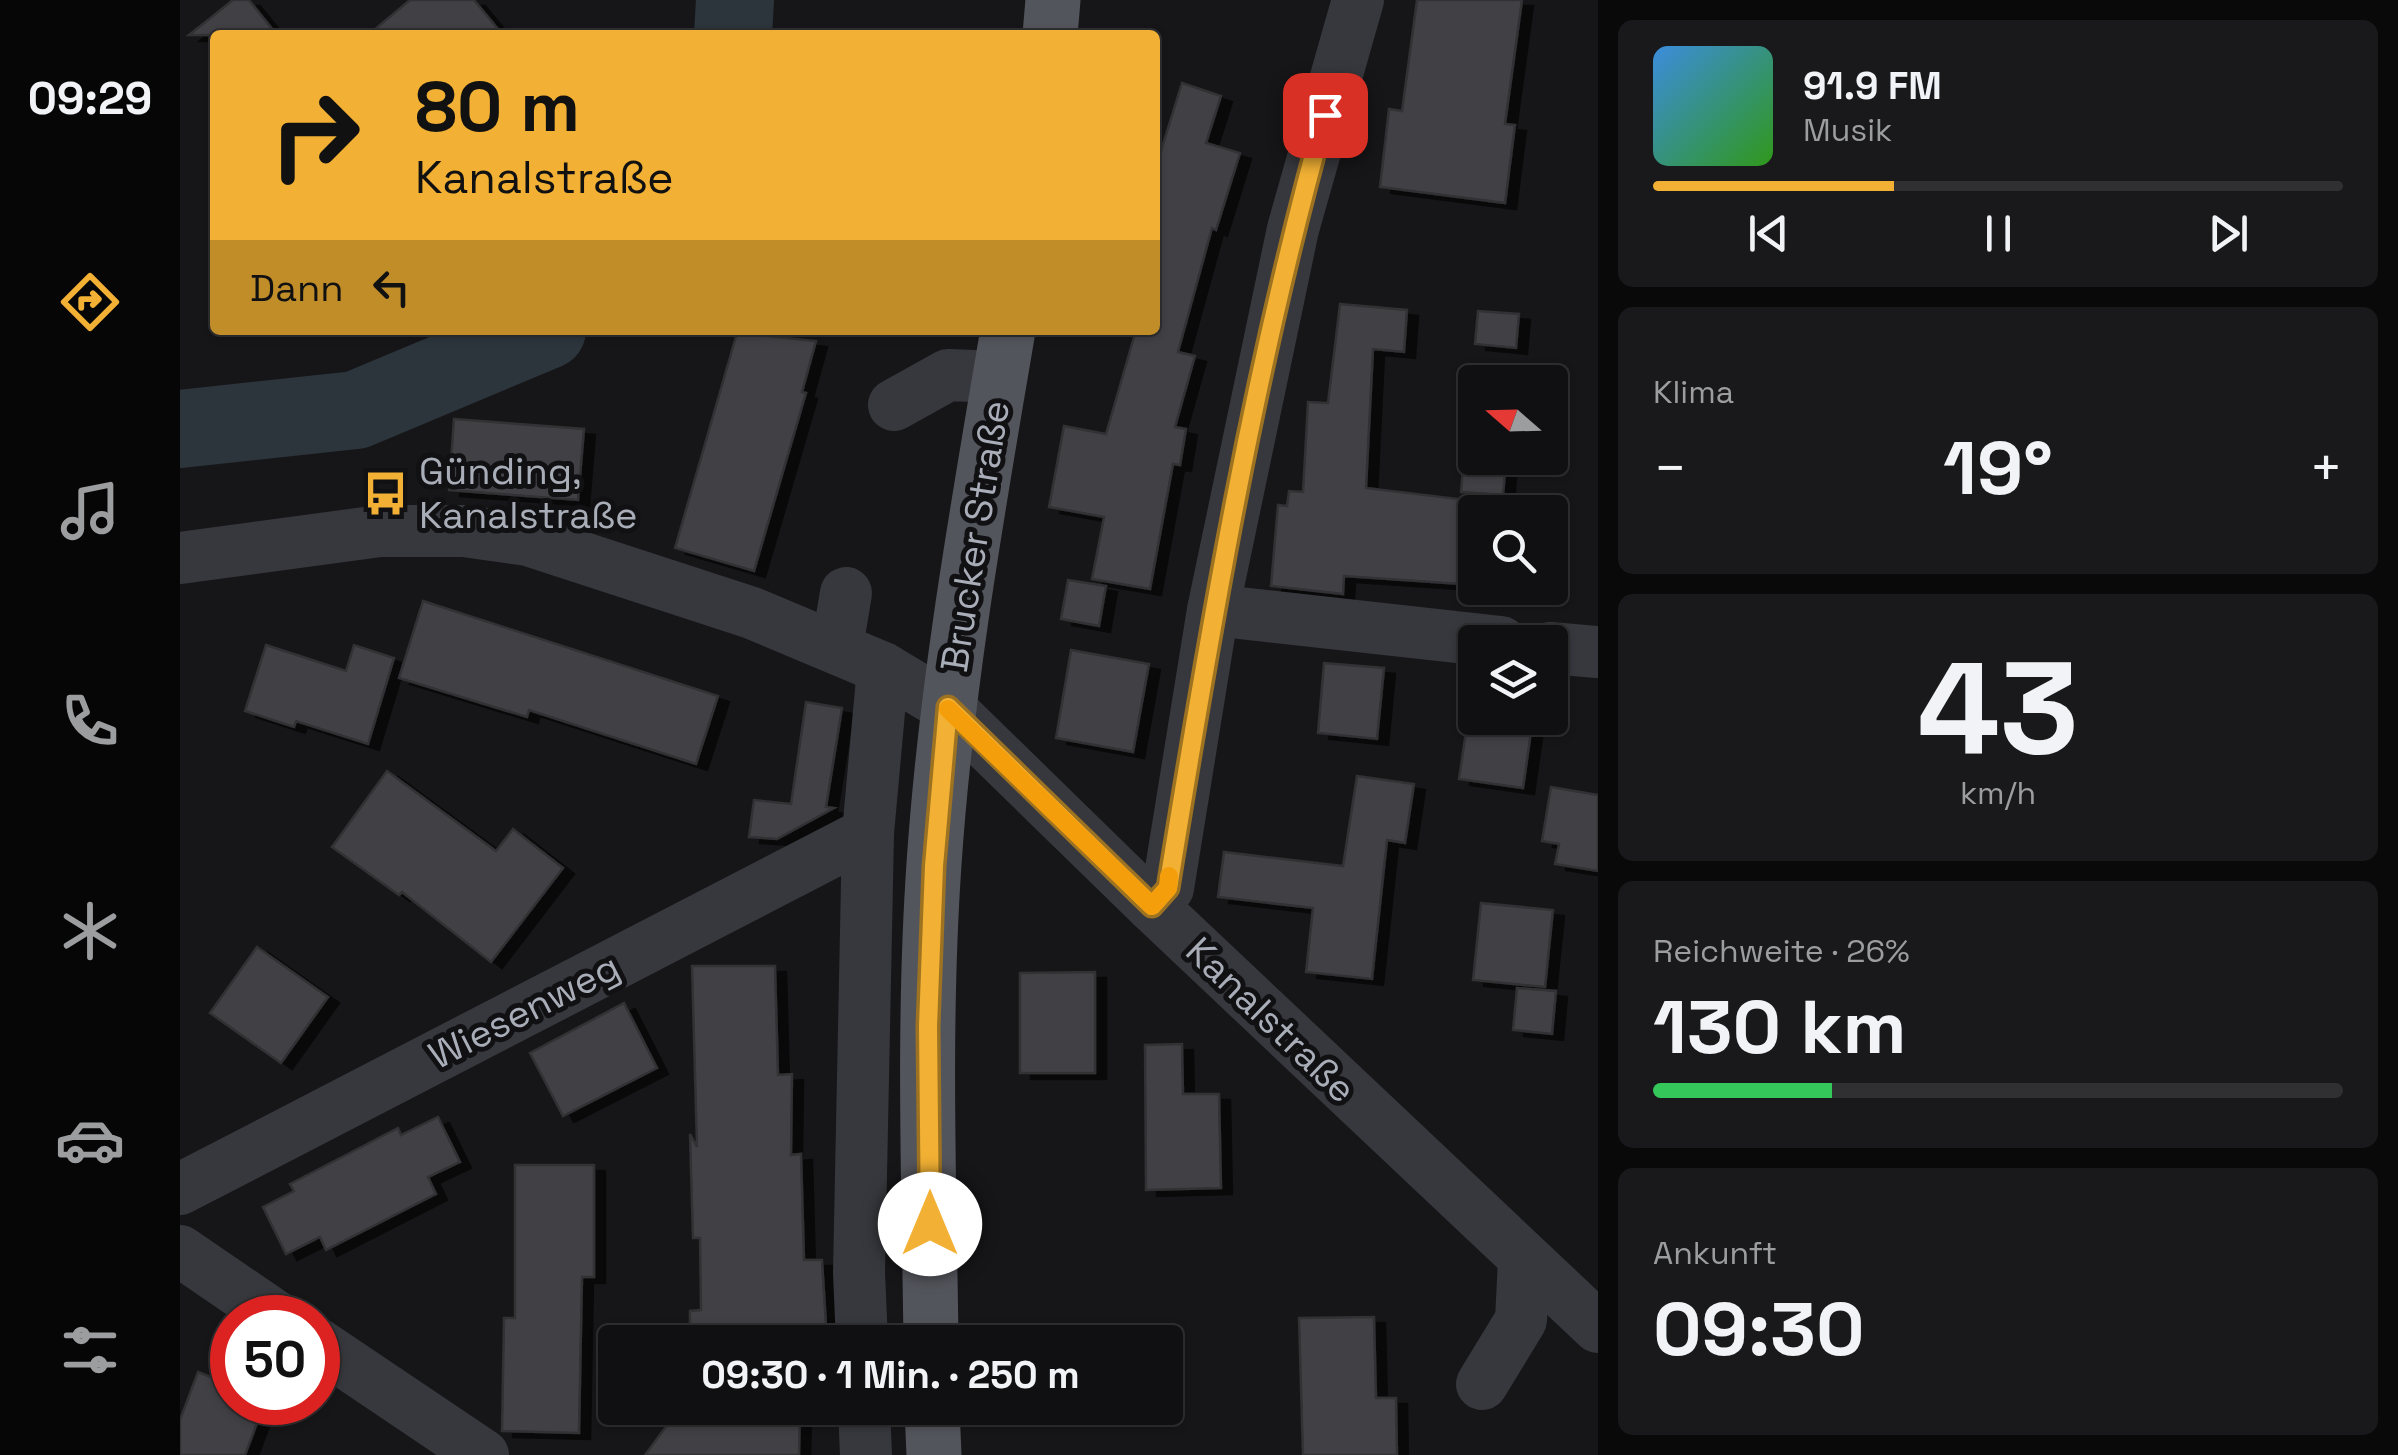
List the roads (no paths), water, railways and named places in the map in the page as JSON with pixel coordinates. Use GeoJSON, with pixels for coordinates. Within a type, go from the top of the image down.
{"type":"FeatureCollection","features":[{"type":"Feature","properties":{"kind":"main road"},"geometry":{"type":"LineString","coordinates":[[1050,30],[1053,0]]}},
{"type":"Feature","properties":{"kind":"main road","name":"Brucker Straße"},"geometry":{"type":"LineString","coordinates":[[931,1325],[928,1026],[934,866],[948,707],[1004,354]]}},
{"type":"Feature","properties":{"kind":"main road"},"geometry":{"type":"LineString","coordinates":[[933,1425],[934,1455]]}},
{"type":"Feature","properties":{"kind":"street"},"geometry":{"type":"LineString","coordinates":[[1152,906],[1168,888],[1213,610],[1293,229],[1358,0]]}},
{"type":"Feature","properties":{"kind":"street"},"geometry":{"type":"LineString","coordinates":[[894,406],[948,375],[1004,354]]}},
{"type":"Feature","properties":{"kind":"street","name":"Kanalstraße"},"geometry":{"type":"LineString","coordinates":[[180,558],[380,530],[464,531],[528,540],[675,586],[860,657],[948,707],[1152,906],[1598,1327]]}},
{"type":"Feature","properties":{"kind":"street"},"geometry":{"type":"LineString","coordinates":[[846,593],[860,657],[868,834],[861,1325]]}},
{"type":"Feature","properties":{"kind":"street"},"geometry":{"type":"LineString","coordinates":[[1213,610],[1458,637]]}},
{"type":"Feature","properties":{"kind":"street"},"geometry":{"type":"LineString","coordinates":[[1568,650],[1598,652]]}},
{"type":"Feature","properties":{"kind":"street","name":"Wiesenweg"},"geometry":{"type":"LineString","coordinates":[[180,1189],[868,834]]}},
{"type":"Feature","properties":{"kind":"street"},"geometry":{"type":"LineString","coordinates":[[180,1251],[244,1295]]}},
{"type":"Feature","properties":{"kind":"street"},"geometry":{"type":"LineString","coordinates":[[1482,1384],[1522,1320],[1524,1260]]}},
{"type":"Feature","properties":{"kind":"street"},"geometry":{"type":"LineString","coordinates":[[340,1359],[482,1455]]}},
{"type":"Feature","properties":{"kind":"street"},"geometry":{"type":"LineString","coordinates":[[865,1425],[866,1455]]}},
{"type":"Feature","properties":{"kind":"waterway"},"geometry":{"type":"LineString","coordinates":[[733,30],[735,0]]}},
{"type":"Feature","properties":{"kind":"waterway"},"geometry":{"type":"LineString","coordinates":[[180,429],[356,410],[535,335]]}},
{"type":"Feature","properties":{"kind":"place","name":"Günding, Kanalstraße"},"geometry":{"type":"Point","coordinates":[386,493]}}]}
